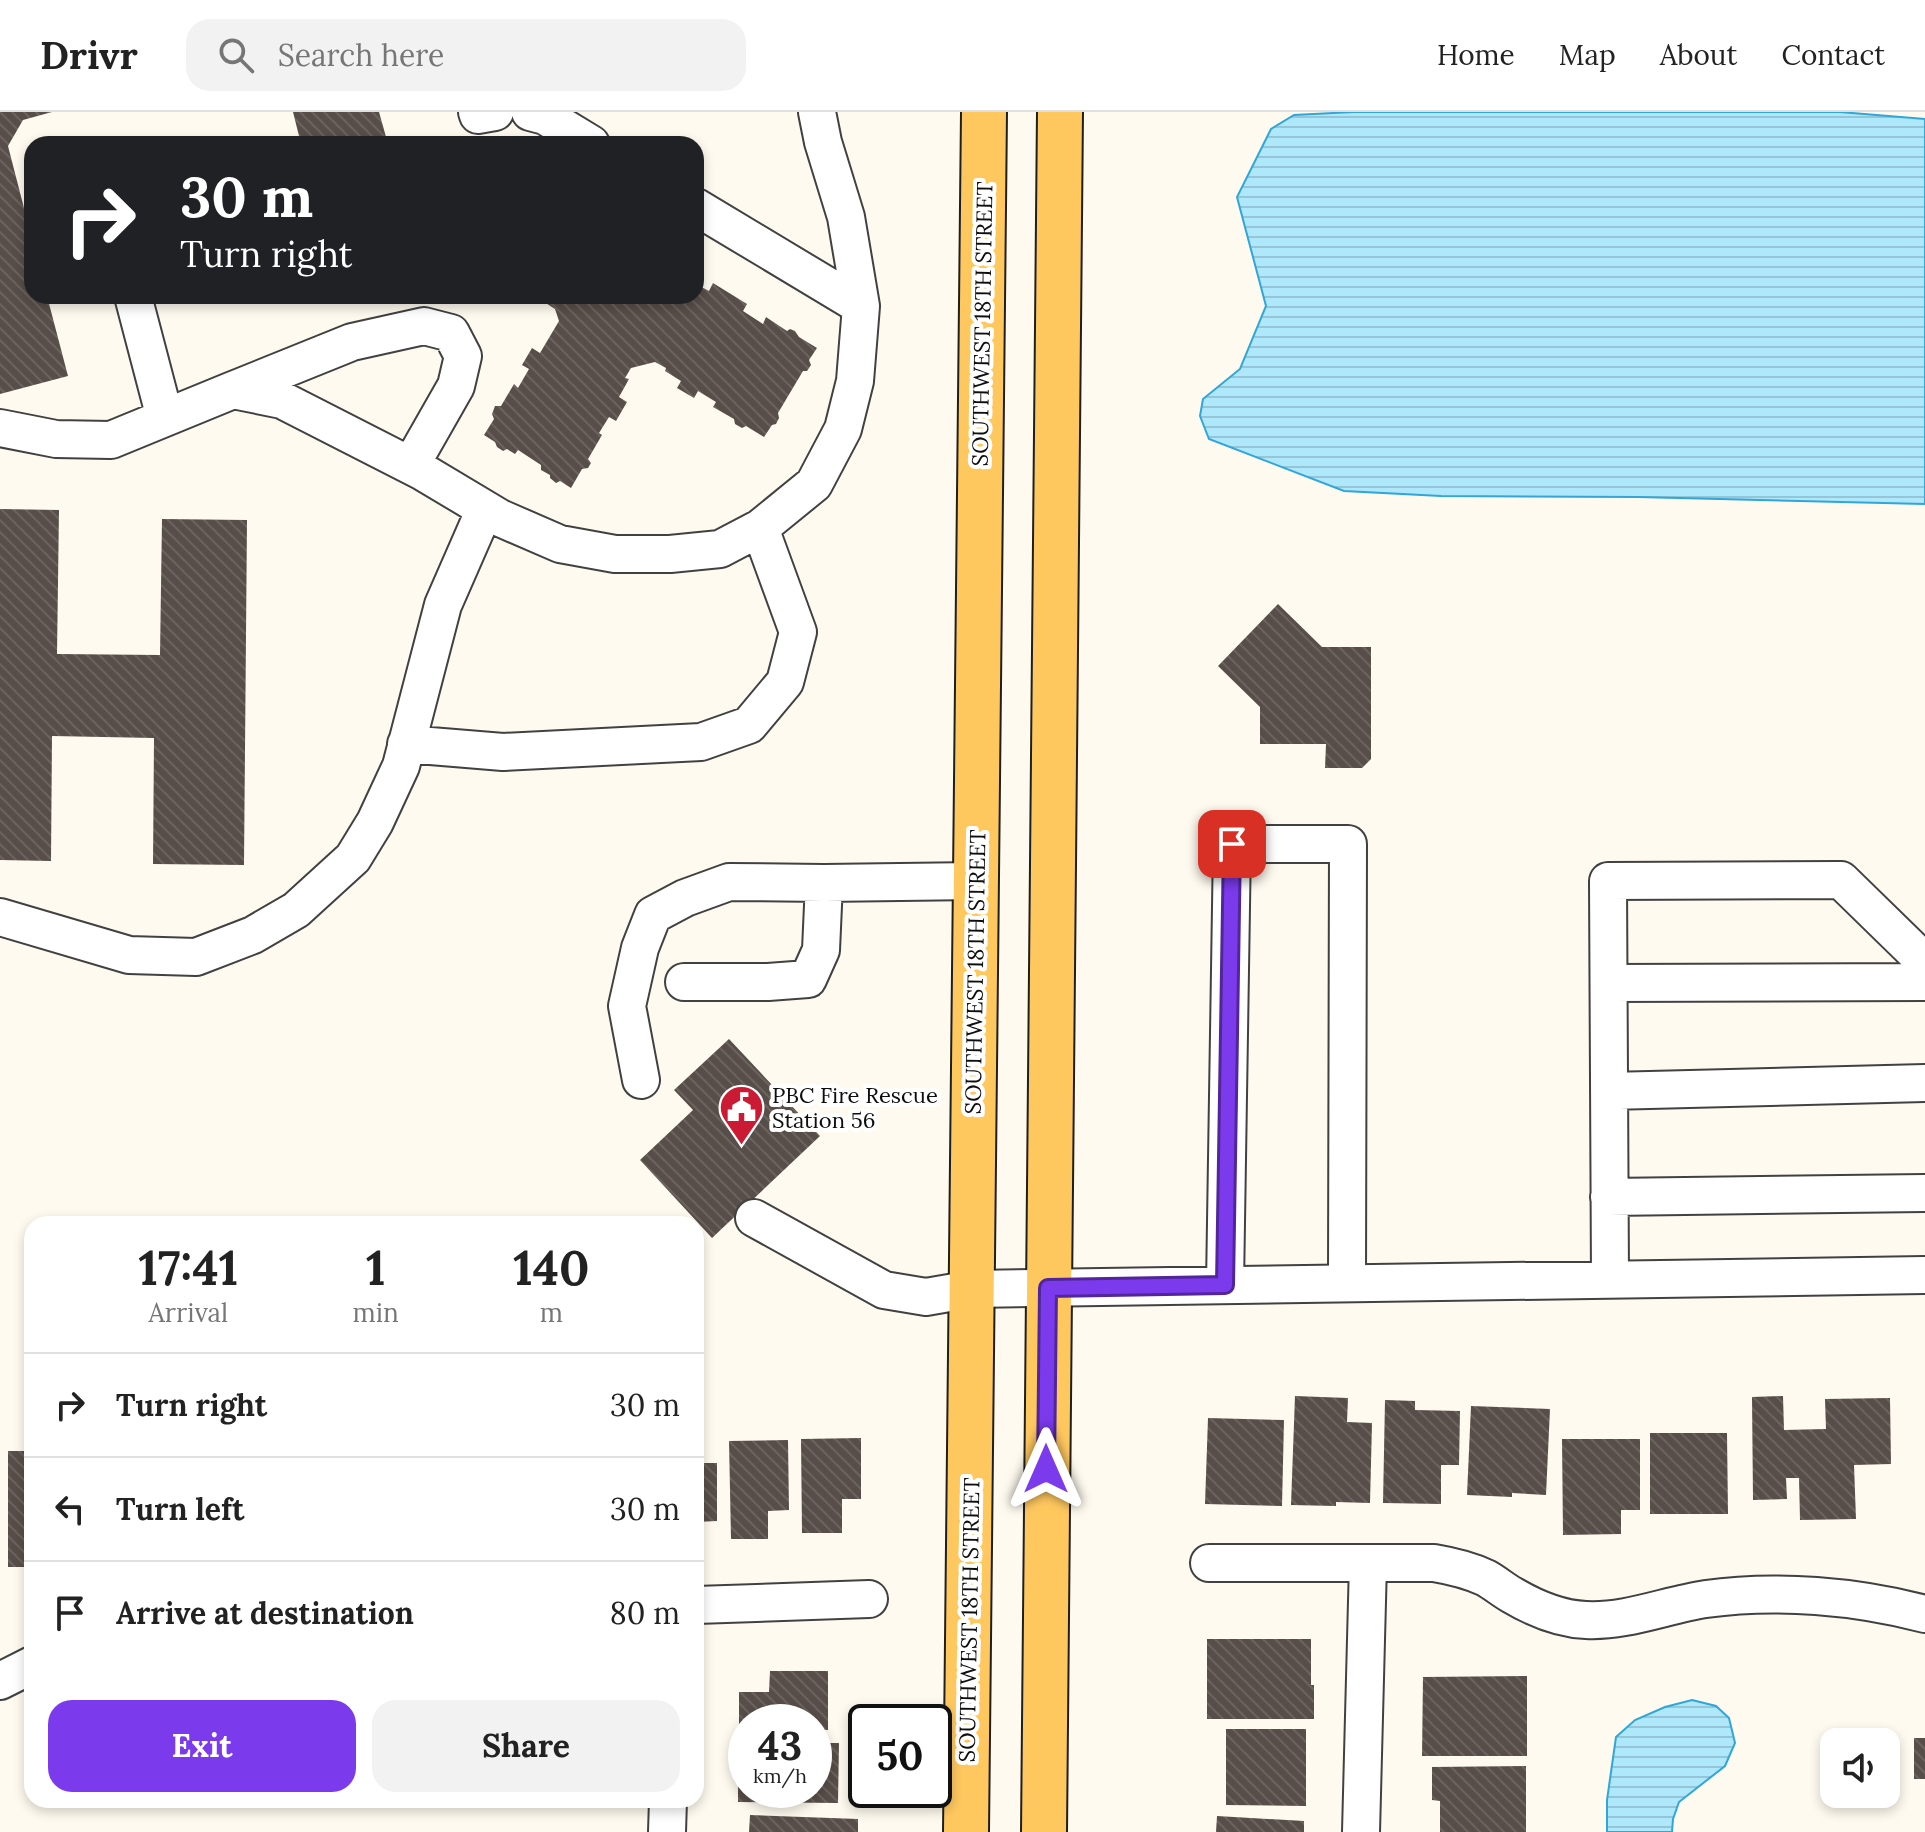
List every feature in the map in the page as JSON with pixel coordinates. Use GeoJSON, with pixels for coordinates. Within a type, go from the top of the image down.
{"type":"FeatureCollection","features":[{"type":"Feature","properties":{"kind":"main road","name":"SOUTHWEST 18TH STREET"},"geometry":{"type":"LineString","coordinates":[[966,1832],[984,112]]}},
{"type":"Feature","properties":{"kind":"main road"},"geometry":{"type":"LineString","coordinates":[[1044,1832],[1060,112]]}},
{"type":"Feature","properties":{"kind":"street"},"geometry":{"type":"LineString","coordinates":[[477,112],[478,115],[495,112]]}},
{"type":"Feature","properties":{"kind":"street"},"geometry":{"type":"LineString","coordinates":[[530,112],[545,116],[578,136]]}},
{"type":"Feature","properties":{"kind":"street"},"geometry":{"type":"LineString","coordinates":[[233,390],[282,400],[411,465],[500,518],[560,544],[615,554],[670,554],[720,549],[760,528],[814,484],[843,429],[855,381],[861,306],[846,217],[817,112]]}},
{"type":"Feature","properties":{"kind":"street"},"geometry":{"type":"LineString","coordinates":[[704,212],[861,306]]}},
{"type":"Feature","properties":{"kind":"street"},"geometry":{"type":"LineString","coordinates":[[135,304],[165,418]]}},
{"type":"Feature","properties":{"kind":"street"},"geometry":{"type":"LineString","coordinates":[[0,428],[56,439],[111,440],[352,342],[424,326],[451,333],[463,356],[456,386],[411,465]]}},
{"type":"Feature","properties":{"kind":"street"},"geometry":{"type":"LineString","coordinates":[[0,917],[129,955],[196,957],[253,935],[296,910],[353,858],[375,822],[401,766],[443,605],[485,509]]}},
{"type":"Feature","properties":{"kind":"street"},"geometry":{"type":"LineString","coordinates":[[406,744],[503,752],[701,742],[749,725],[785,682],[798,632],[760,528]]}},
{"type":"Feature","properties":{"kind":"street"},"geometry":{"type":"LineString","coordinates":[[1225,1285],[1232,844],[1348,844],[1347,1282]]}},
{"type":"Feature","properties":{"kind":"street"},"geometry":{"type":"LineString","coordinates":[[1610,1278],[1608,881],[1841,880],[1925,962]]}},
{"type":"Feature","properties":{"kind":"street"},"geometry":{"type":"LineString","coordinates":[[641,1080],[627,1006],[640,948],[653,915],[685,898],[729,882],[976,881]]}},
{"type":"Feature","properties":{"kind":"street"},"geometry":{"type":"LineString","coordinates":[[684,982],[808,979],[821,950],[824,883]]}},
{"type":"Feature","properties":{"kind":"street"},"geometry":{"type":"LineString","coordinates":[[1609,983],[1925,982]]}},
{"type":"Feature","properties":{"kind":"street"},"geometry":{"type":"LineString","coordinates":[[1609,1091],[1925,1083]]}},
{"type":"Feature","properties":{"kind":"street"},"geometry":{"type":"LineString","coordinates":[[1609,1197],[1925,1193]]}},
{"type":"Feature","properties":{"kind":"street"},"geometry":{"type":"LineString","coordinates":[[754,1218],[884,1290],[926,1297],[972,1289],[1925,1275]]}},
{"type":"Feature","properties":{"kind":"street"},"geometry":{"type":"LineString","coordinates":[[1209,1563],[1434,1563],[1457,1567],[1488,1579],[1532,1607],[1584,1620],[1612,1620],[1706,1599],[1762,1595],[1817,1596],[1925,1614]]}},
{"type":"Feature","properties":{"kind":"street"},"geometry":{"type":"LineString","coordinates":[[1361,1832],[1368,1563]]}},
{"type":"Feature","properties":{"kind":"street"},"geometry":{"type":"LineString","coordinates":[[704,1605],[869,1599]]}},
{"type":"Feature","properties":{"kind":"street"},"geometry":{"type":"LineString","coordinates":[[0,1681],[24,1669]]}},
{"type":"Feature","properties":{"kind":"street"},"geometry":{"type":"LineString","coordinates":[[667,1832],[668,1808]]}},
{"type":"Feature","properties":{"kind":"water"},"geometry":{"type":"Polygon","coordinates":[[[1353,112],[1840,112],[1925,119],[1925,504],[1441,496],[1344,491],[1209,439],[1200,416],[1203,399],[1240,369],[1266,306],[1237,197],[1271,129],[1294,115],[1353,112]]]}},
{"type":"Feature","properties":{"kind":"water"},"geometry":{"type":"Polygon","coordinates":[[[1692,1700],[1716,1706],[1729,1718],[1735,1743],[1725,1766],[1679,1802],[1672,1832],[1607,1832],[1607,1800],[1616,1737],[1635,1720],[1692,1700]]]}},
{"type":"Feature","properties":{"kind":"building"},"geometry":{"type":"Polygon","coordinates":[[[0,112],[52,112],[23,120],[8,146],[24,208],[24,304],[49,304],[68,376],[0,394],[0,112]]]}},
{"type":"Feature","properties":{"kind":"building"},"geometry":{"type":"Polygon","coordinates":[[[293,112],[379,112],[386,136],[299,136],[293,112]]]}},
{"type":"Feature","properties":{"kind":"building"},"geometry":{"type":"Polygon","coordinates":[[[713,283],[747,304],[743,311],[763,324],[766,317],[787,331],[795,331],[817,348],[809,360],[811,365],[803,371],[778,413],[776,424],[764,437],[746,426],[742,428],[735,424],[734,419],[713,407],[716,402],[698,391],[694,398],[677,388],[681,381],[655,362],[631,368],[619,397],[627,402],[616,421],[609,417],[588,459],[591,463],[588,468],[582,469],[571,488],[560,481],[556,483],[541,470],[541,465],[518,450],[515,454],[507,449],[503,451],[484,435],[494,419],[495,406],[501,406],[514,384],[518,388],[529,369],[522,365],[532,348],[540,353],[559,321],[555,309],[547,304],[704,304],[704,288],[709,291],[713,283]]]}},
{"type":"Feature","properties":{"kind":"building"},"geometry":{"type":"Polygon","coordinates":[[[0,509],[59,510],[57,654],[160,655],[162,519],[247,520],[244,865],[153,864],[154,738],[52,736],[51,861],[0,860],[0,509]]]}},
{"type":"Feature","properties":{"kind":"building"},"geometry":{"type":"Polygon","coordinates":[[[1278,604],[1322,647],[1371,647],[1371,759],[1362,768],[1325,768],[1326,744],[1260,744],[1260,707],[1218,666],[1278,604]]]}},
{"type":"Feature","properties":{"kind":"building"},"geometry":{"type":"Polygon","coordinates":[[[729,1039],[820,1136],[712,1238],[704,1229],[704,1216],[692,1216],[640,1160],[693,1110],[674,1090],[729,1039]]]}},
{"type":"Feature","properties":{"kind":"building"},"geometry":{"type":"Polygon","coordinates":[[[1295,1396],[1348,1398],[1347,1422],[1372,1423],[1370,1503],[1291,1505],[1295,1396]]]}},
{"type":"Feature","properties":{"kind":"building"},"geometry":{"type":"Polygon","coordinates":[[[1783,1396],[1784,1430],[1826,1429],[1825,1399],[1890,1398],[1891,1464],[1854,1465],[1856,1519],[1800,1520],[1799,1478],[1786,1478],[1787,1499],[1753,1500],[1752,1397],[1783,1396]]]}},
{"type":"Feature","properties":{"kind":"building"},"geometry":{"type":"Polygon","coordinates":[[[1385,1400],[1415,1401],[1415,1410],[1460,1411],[1459,1465],[1441,1465],[1441,1504],[1383,1503],[1385,1400]]]}},
{"type":"Feature","properties":{"kind":"building"},"geometry":{"type":"Polygon","coordinates":[[[1471,1406],[1550,1409],[1546,1495],[1467,1495],[1471,1406]]]}},
{"type":"Feature","properties":{"kind":"building"},"geometry":{"type":"Polygon","coordinates":[[[1208,1418],[1284,1420],[1282,1506],[1205,1504],[1208,1418]]]}},
{"type":"Feature","properties":{"kind":"building"},"geometry":{"type":"Polygon","coordinates":[[[1650,1433],[1727,1433],[1728,1514],[1650,1514],[1650,1433]]]}},
{"type":"Feature","properties":{"kind":"building"},"geometry":{"type":"Polygon","coordinates":[[[861,1438],[861,1499],[842,1499],[842,1533],[802,1533],[801,1439],[861,1438]]]}},
{"type":"Feature","properties":{"kind":"building"},"geometry":{"type":"Polygon","coordinates":[[[1562,1439],[1640,1439],[1640,1510],[1621,1510],[1621,1534],[1563,1535],[1562,1439]]]}},
{"type":"Feature","properties":{"kind":"building"},"geometry":{"type":"Polygon","coordinates":[[[788,1440],[789,1510],[768,1511],[768,1539],[731,1539],[729,1441],[788,1440]]]}},
{"type":"Feature","properties":{"kind":"building"},"geometry":{"type":"Polygon","coordinates":[[[8,1451],[24,1451],[24,1567],[8,1567],[8,1451]]]}},
{"type":"Feature","properties":{"kind":"building"},"geometry":{"type":"Polygon","coordinates":[[[704,1463],[717,1463],[717,1521],[704,1522],[704,1463]]]}},
{"type":"Feature","properties":{"kind":"building"},"geometry":{"type":"Polygon","coordinates":[[[1207,1639],[1311,1639],[1314,1719],[1207,1719],[1207,1639]]]}},
{"type":"Feature","properties":{"kind":"building"},"geometry":{"type":"Polygon","coordinates":[[[770,1671],[828,1671],[828,1704],[739,1704],[739,1692],[769,1692],[770,1671]]]}},
{"type":"Feature","properties":{"kind":"building"},"geometry":{"type":"Polygon","coordinates":[[[1527,1676],[1527,1756],[1422,1756],[1423,1677],[1527,1676]]]}},
{"type":"Feature","properties":{"kind":"building"},"geometry":{"type":"Polygon","coordinates":[[[1226,1729],[1306,1729],[1306,1806],[1226,1805],[1226,1729]]]}},
{"type":"Feature","properties":{"kind":"building"},"geometry":{"type":"Polygon","coordinates":[[[1914,1738],[1925,1738],[1925,1779],[1914,1779],[1914,1738]]]}},
{"type":"Feature","properties":{"kind":"building"},"geometry":{"type":"Polygon","coordinates":[[[832,1743],[839,1743],[838,1803],[832,1803],[832,1743]]]}},
{"type":"Feature","properties":{"kind":"building"},"geometry":{"type":"Polygon","coordinates":[[[1526,1766],[1526,1832],[1440,1832],[1440,1801],[1432,1800],[1432,1767],[1526,1766]]]}},
{"type":"Feature","properties":{"kind":"building"},"geometry":{"type":"Polygon","coordinates":[[[750,1815],[858,1819],[858,1832],[749,1832],[750,1815]]]}},
{"type":"Feature","properties":{"kind":"building"},"geometry":{"type":"Polygon","coordinates":[[[1217,1816],[1304,1821],[1304,1832],[1216,1832],[1217,1816]]]}},
{"type":"Feature","properties":{"kind":"place","name":"PBC Fire Rescue Station 56"},"geometry":{"type":"Point","coordinates":[741,1147]}},
{"type":"Feature","properties":{"kind":"route"},"geometry":{"type":"LineString","coordinates":[[1046,1469],[1048,1288],[1225,1285],[1232,844]]}}]}
